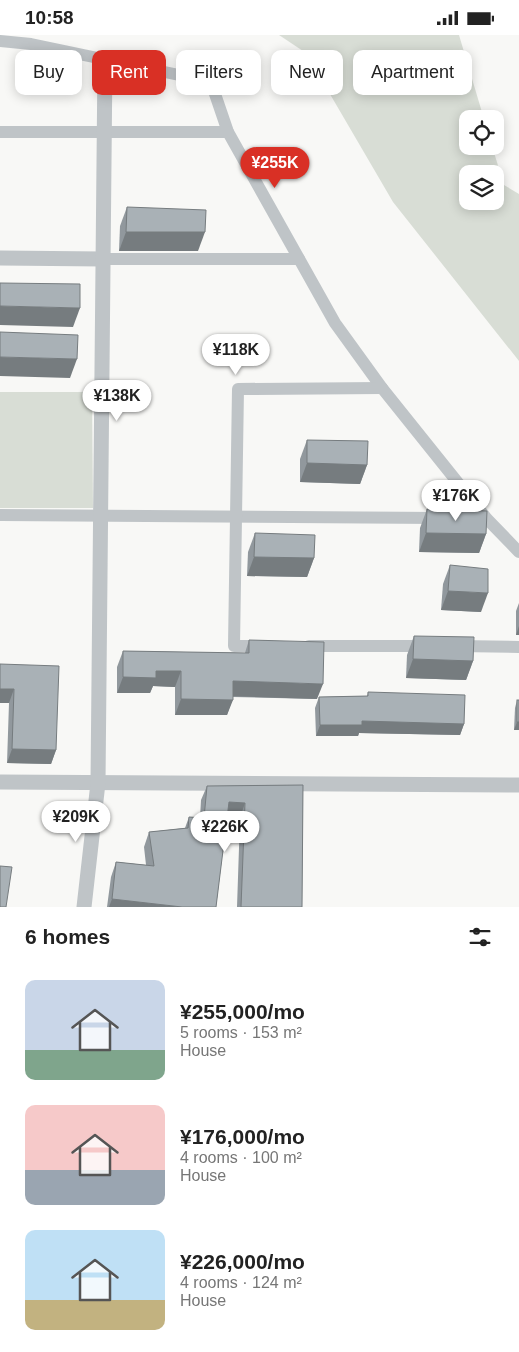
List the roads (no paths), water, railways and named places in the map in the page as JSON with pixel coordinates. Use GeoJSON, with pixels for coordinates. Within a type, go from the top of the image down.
{"type":"FeatureCollection","features":[{"type":"Feature","properties":{"kind":"street"},"geometry":{"type":"LineString","coordinates":[[0,41],[31,44],[92,56]]}},
{"type":"Feature","properties":{"kind":"street"},"geometry":{"type":"LineString","coordinates":[[166,72],[207,85],[214,91],[228,132],[335,323],[382,388],[486,519],[519,552]]}},
{"type":"Feature","properties":{"kind":"street"},"geometry":{"type":"LineString","coordinates":[[84,907],[98,783],[105,95]]}},
{"type":"Feature","properties":{"kind":"street"},"geometry":{"type":"LineString","coordinates":[[0,132],[228,132]]}},
{"type":"Feature","properties":{"kind":"street"},"geometry":{"type":"LineString","coordinates":[[0,258],[298,259]]}},
{"type":"Feature","properties":{"kind":"street"},"geometry":{"type":"LineString","coordinates":[[274,646],[234,646],[238,389],[382,388]]}},
{"type":"Feature","properties":{"kind":"street"},"geometry":{"type":"LineString","coordinates":[[0,515],[448,519]]}},
{"type":"Feature","properties":{"kind":"street"},"geometry":{"type":"LineString","coordinates":[[467,519],[486,519]]}},
{"type":"Feature","properties":{"kind":"street"},"geometry":{"type":"LineString","coordinates":[[293,646],[519,647]]}},
{"type":"Feature","properties":{"kind":"street"},"geometry":{"type":"LineString","coordinates":[[0,782],[519,785]]}}]}
